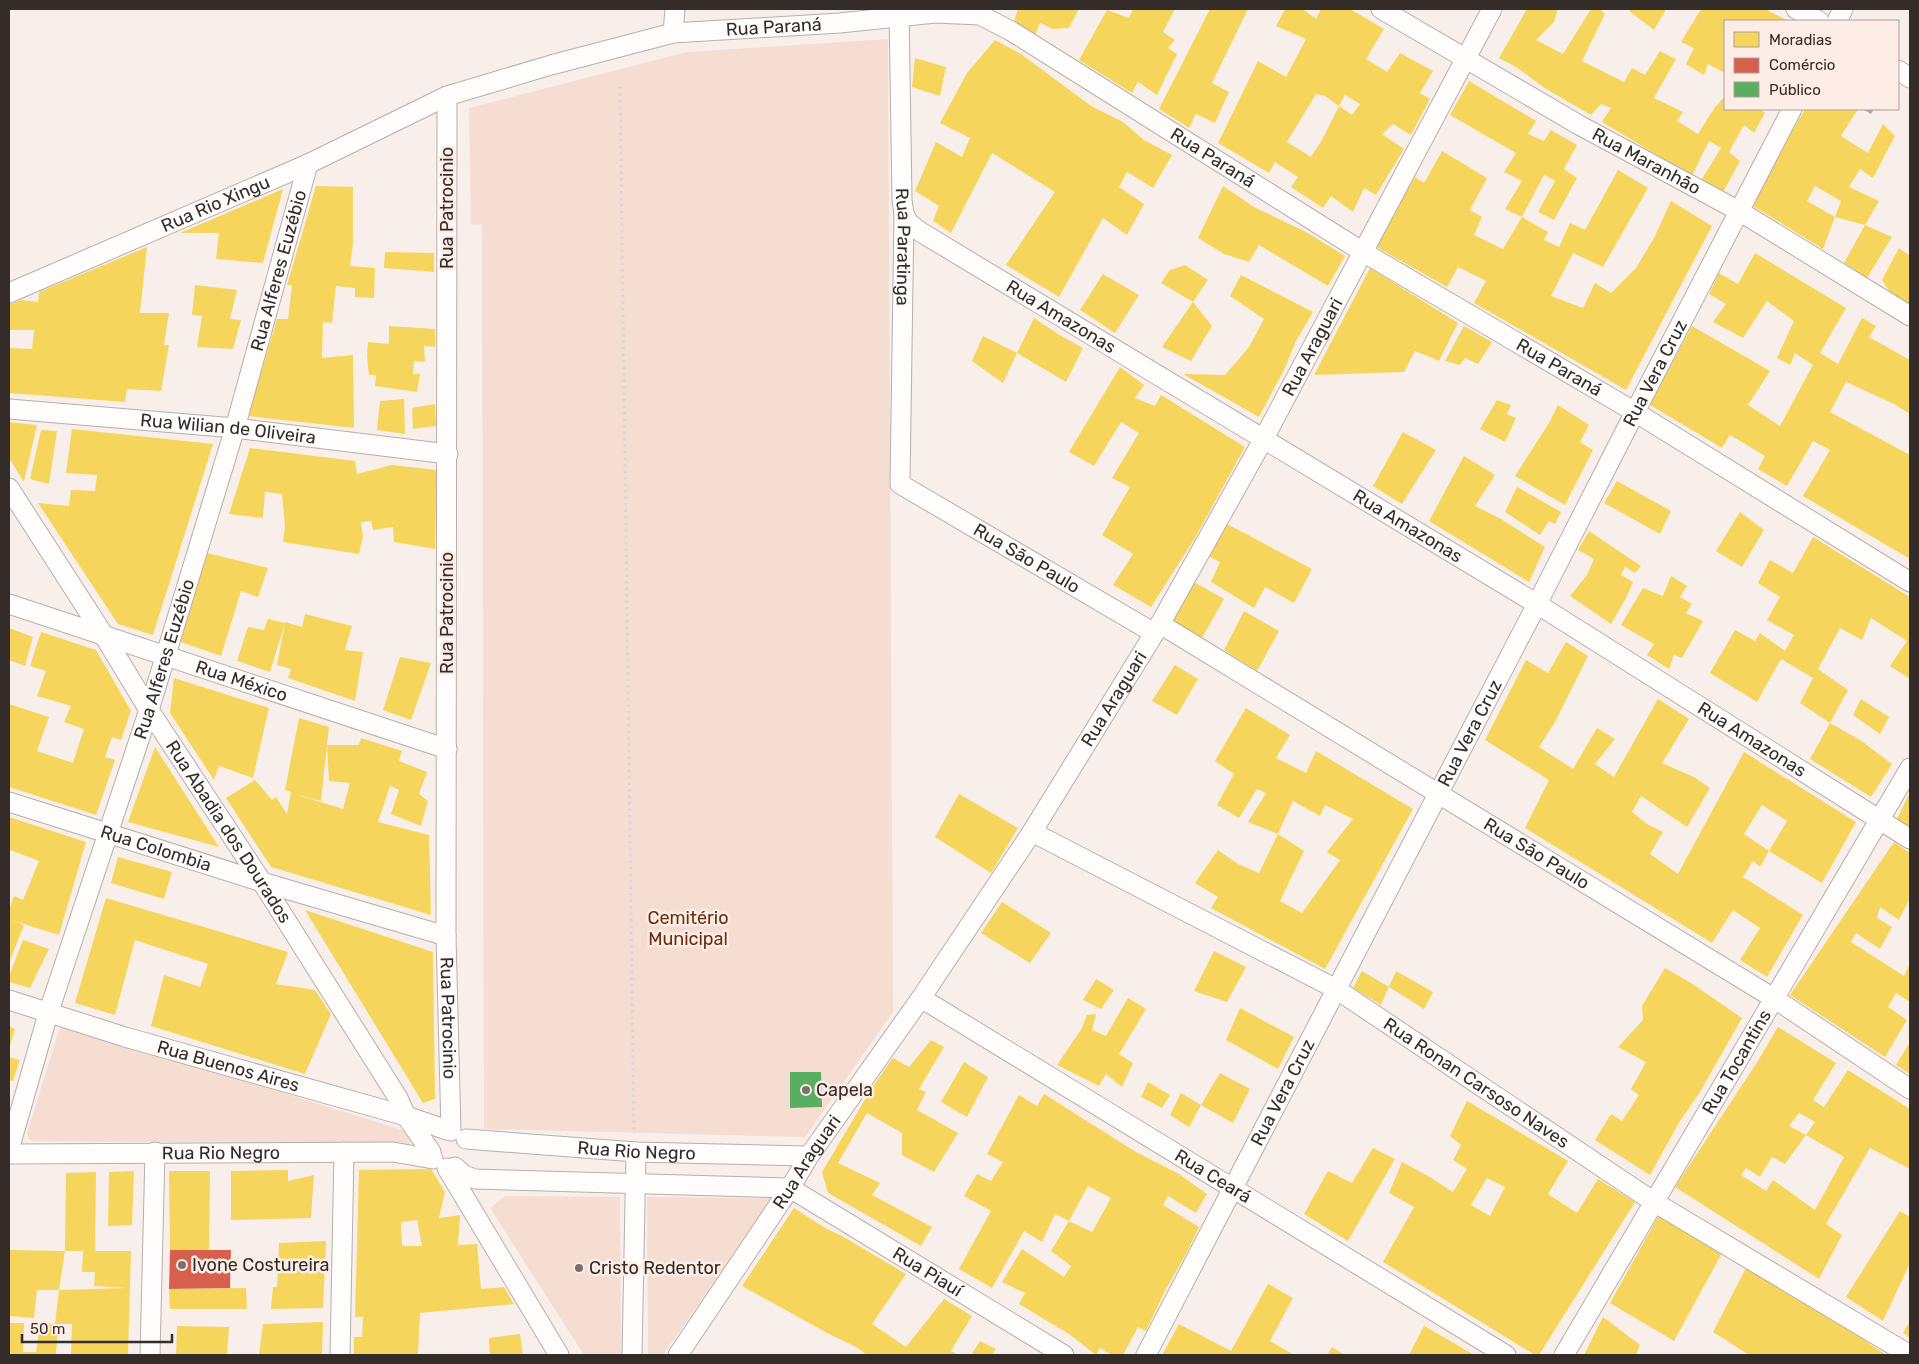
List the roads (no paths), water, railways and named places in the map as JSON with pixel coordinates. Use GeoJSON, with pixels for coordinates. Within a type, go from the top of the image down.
{"type":"FeatureCollection","features":[{"type":"Feature","properties":{"kind":"street"},"geometry":{"type":"LineString","coordinates":[[673,33],[675,9]]}},
{"type":"Feature","properties":{"kind":"street","name":"Rua Maranhão"},"geometry":{"type":"LineString","coordinates":[[1382,9],[1579,125],[1739,211],[1910,316]]}},
{"type":"Feature","properties":{"kind":"street","name":"Rua Araguari"},"geometry":{"type":"LineString","coordinates":[[678,1355],[790,1188],[809,1156],[920,998],[1032,832],[1157,629],[1263,440],[1492,9]]}},
{"type":"Feature","properties":{"kind":"street"},"geometry":{"type":"LineString","coordinates":[[1796,9],[1817,20]]}},
{"type":"Feature","properties":{"kind":"street","name":"Rua Paraná"},"geometry":{"type":"LineString","coordinates":[[447,96],[551,65],[673,33],[840,23],[899,13],[980,15],[993,20],[1363,252],[1635,412],[1910,582]]}},
{"type":"Feature","properties":{"kind":"street","name":"Rua Paratinga"},"geometry":{"type":"LineString","coordinates":[[899,13],[902,200],[904,214],[900,484]]}},
{"type":"Feature","properties":{"kind":"street"},"geometry":{"type":"LineString","coordinates":[[1899,71],[1910,78]]}},
{"type":"Feature","properties":{"kind":"street","name":"Rua Rio Xingu"},"geometry":{"type":"LineString","coordinates":[[9,293],[308,164],[447,96]]}},
{"type":"Feature","properties":{"kind":"street","name":"Rua Patrocinio"},"geometry":{"type":"LineString","coordinates":[[441,1161],[462,1162],[467,1155],[455,1133],[446,936],[447,96]]}},
{"type":"Feature","properties":{"kind":"street","name":"Rua Vera Cruz"},"geometry":{"type":"LineString","coordinates":[[1146,1355],[1791,110]]}},
{"type":"Feature","properties":{"kind":"street","name":"Rua Alferes Euzébio"},"geometry":{"type":"LineString","coordinates":[[9,1152],[48,1014],[149,710],[164,654],[235,428],[308,164]]}},
{"type":"Feature","properties":{"kind":"street","name":"Rua Amazonas"},"geometry":{"type":"LineString","coordinates":[[904,214],[909,223],[919,231],[1537,604],[1910,839]]}},
{"type":"Feature","properties":{"kind":"street","name":"Rua Wilian de Oliveira"},"geometry":{"type":"LineString","coordinates":[[9,409],[235,428],[448,454]]}},
{"type":"Feature","properties":{"kind":"street","name":"Rua São Paulo"},"geometry":{"type":"LineString","coordinates":[[900,484],[1157,629],[1438,793],[1775,999],[1910,1089]]}},
{"type":"Feature","properties":{"kind":"street","name":"Rua Abadia dos Dourados"},"geometry":{"type":"LineString","coordinates":[[9,488],[103,634],[149,710],[262,882],[398,1098],[406,1116],[441,1161],[559,1355]]}},
{"type":"Feature","properties":{"kind":"street","name":"Rua México"},"geometry":{"type":"LineString","coordinates":[[9,604],[447,749]]}},
{"type":"Feature","properties":{"kind":"street","name":"Rua Tocantins"},"geometry":{"type":"LineString","coordinates":[[1564,1355],[1910,768]]}},
{"type":"Feature","properties":{"kind":"street","name":"Rua Colombia"},"geometry":{"type":"LineString","coordinates":[[9,802],[262,882],[446,936]]}},
{"type":"Feature","properties":{"kind":"street","name":"Rua Ronan Carsoso Naves"},"geometry":{"type":"LineString","coordinates":[[1032,832],[1336,989],[1654,1202],[1910,1355]]}},
{"type":"Feature","properties":{"kind":"street","name":"Rua Ceará"},"geometry":{"type":"LineString","coordinates":[[920,998],[1506,1355]]}},
{"type":"Feature","properties":{"kind":"street","name":"Rua Buenos Aires"},"geometry":{"type":"LineString","coordinates":[[9,1000],[125,1037],[406,1116],[455,1133]]}},
{"type":"Feature","properties":{"kind":"street"},"geometry":{"type":"LineString","coordinates":[[441,1161],[432,1143],[436,1136],[455,1133]]}},
{"type":"Feature","properties":{"kind":"street","name":"Rua Rio Negro"},"geometry":{"type":"LineString","coordinates":[[455,1133],[636,1152],[809,1156]]}},
{"type":"Feature","properties":{"kind":"street","name":"Rua Rio Negro"},"geometry":{"type":"LineString","coordinates":[[9,1152],[393,1152],[441,1161],[464,1175],[475,1179],[790,1188]]}},
{"type":"Feature","properties":{"kind":"street"},"geometry":{"type":"LineString","coordinates":[[150,1355],[154,1152]]}},
{"type":"Feature","properties":{"kind":"street"},"geometry":{"type":"LineString","coordinates":[[340,1355],[344,1152]]}},
{"type":"Feature","properties":{"kind":"street"},"geometry":{"type":"LineString","coordinates":[[632,1355],[636,1152]]}},
{"type":"Feature","properties":{"kind":"street","name":"Rua Piauí"},"geometry":{"type":"LineString","coordinates":[[790,1188],[1064,1355]]}},
{"type":"Feature","properties":{"kind":"place","name":"Capela"},"geometry":{"type":"Point","coordinates":[806,1090]}},
{"type":"Feature","properties":{"kind":"place","name":"Ivone Costureira"},"geometry":{"type":"Point","coordinates":[182,1265]}},
{"type":"Feature","properties":{"kind":"place","name":"Cristo Redentor"},"geometry":{"type":"Point","coordinates":[579,1268]}},
{"type":"Feature","properties":{"kind":"park label","name":"Cemitério Municipal"},"geometry":{"type":"Point","coordinates":[688,928]}}]}
